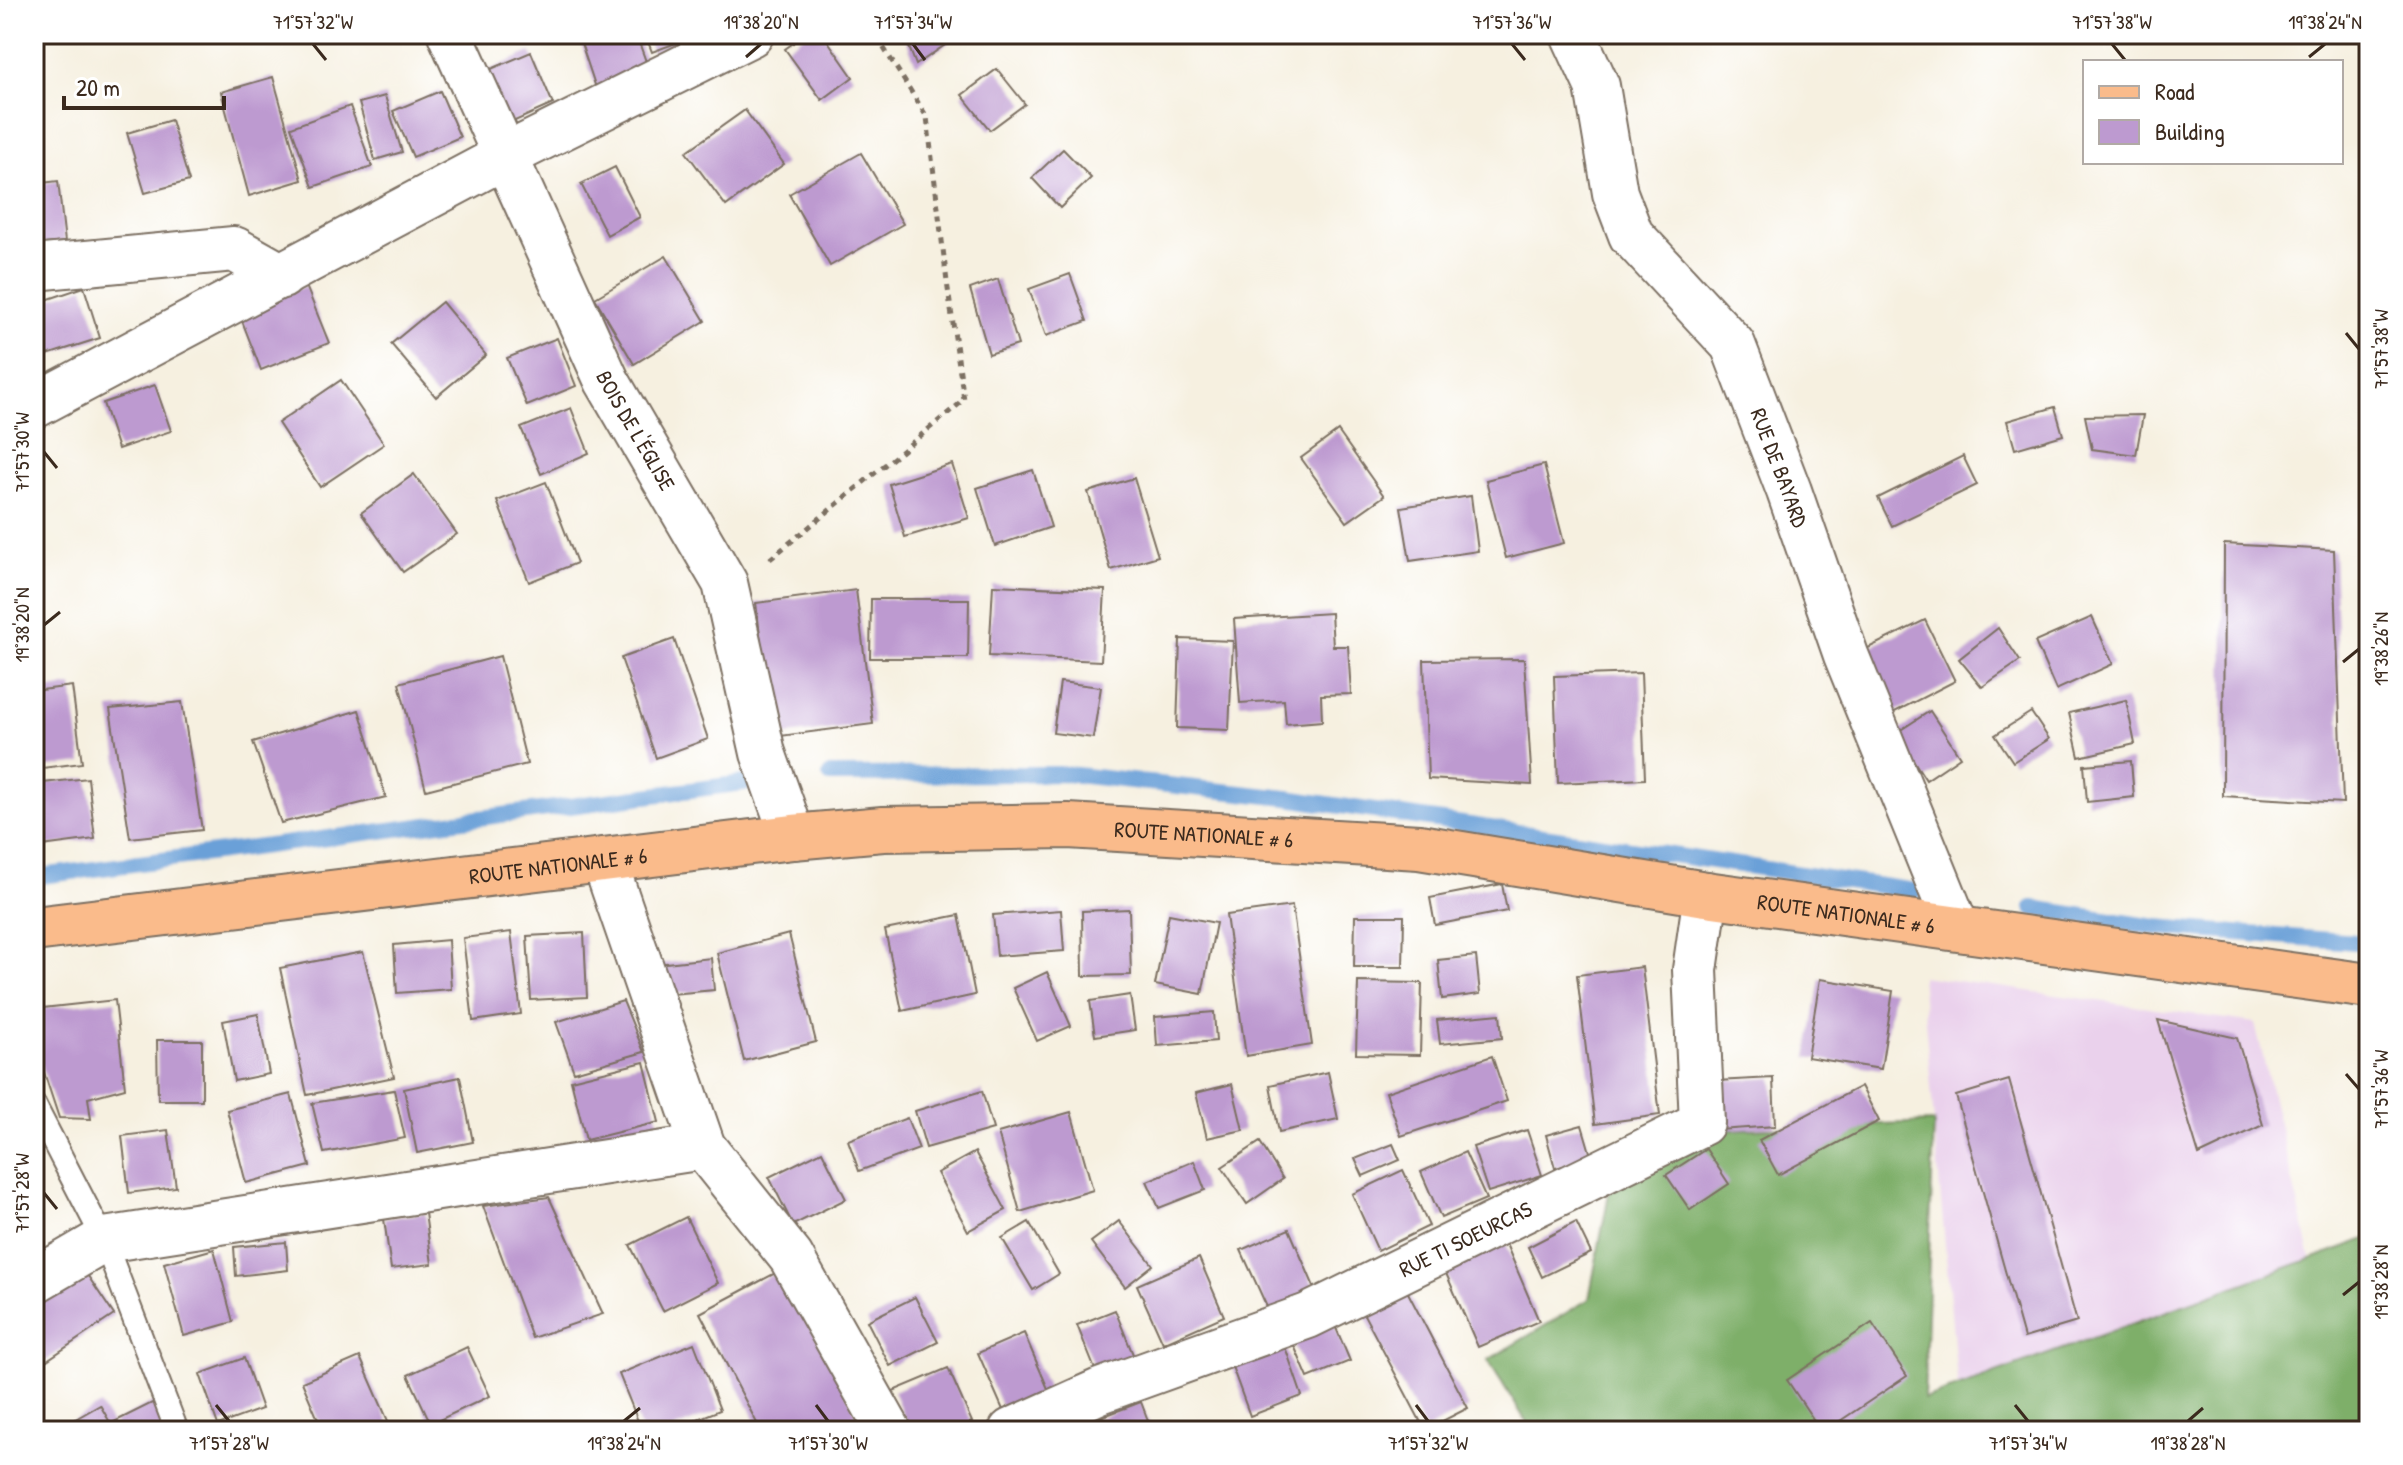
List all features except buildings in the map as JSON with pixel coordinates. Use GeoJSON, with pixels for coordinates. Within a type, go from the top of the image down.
{"type":"FeatureCollection","features":[{"type":"Feature","properties":{"kind":"main road","name":"ROUTE NATIONALE # 6"},"geometry":{"type":"LineString","coordinates":[[34,929],[793,837],[883,829],[1068,826],[1419,847],[1706,894],[2369,986]]}},
{"type":"Feature","properties":{"kind":"street","name":"BOIS DE L'ÉGLISE"},"geometry":{"type":"LineString","coordinates":[[450,34],[607,381],[725,583],[763,753],[793,837]]}},
{"type":"Feature","properties":{"kind":"street"},"geometry":{"type":"LineString","coordinates":[[34,406],[507,155],[751,34]]}},
{"type":"Feature","properties":{"kind":"street","name":"RUE DE BAYARD"},"geometry":{"type":"LineString","coordinates":[[1573,34],[1597,86],[1615,193],[1631,235],[1733,345],[1789,491],[1846,655],[1957,928]]}},
{"type":"Feature","properties":{"kind":"street"},"geometry":{"type":"LineString","coordinates":[[34,268],[234,249],[282,276]]}},
{"type":"Feature","properties":{"kind":"street"},"geometry":{"type":"LineString","coordinates":[[604,860],[703,1147],[791,1257],[889,1431]]}},
{"type":"Feature","properties":{"kind":"street","name":"RUE TI SOEURCAS"},"geometry":{"type":"LineString","coordinates":[[1011,1431],[1100,1391],[1308,1316],[1702,1123],[1695,970],[1706,894]]}},
{"type":"Feature","properties":{"kind":"street"},"geometry":{"type":"LineString","coordinates":[[34,1281],[104,1240],[703,1147]]}},
{"type":"Feature","properties":{"kind":"lane"},"geometry":{"type":"LineString","coordinates":[[34,1104],[104,1240],[177,1431]]}},
{"type":"Feature","properties":{"kind":"path"},"geometry":{"type":"LineString","coordinates":[[728,593],[964,400],[927,117],[875,34]]}},
{"type":"Feature","properties":{"kind":"shaded area"},"geometry":{"type":"Polygon","coordinates":[[[1921,976],[2255,1023],[2319,1292],[1959,1401],[1921,976]]]}},
{"type":"Feature","properties":{"kind":"green space"},"geometry":{"type":"Polygon","coordinates":[[[1934,1122],[1924,1399],[2369,1238],[2369,1431],[1532,1431],[1488,1360],[1589,1299],[1609,1193],[1719,1130],[1934,1122]]]}},
{"type":"Feature","properties":{"kind":"waterway"},"geometry":{"type":"LineString","coordinates":[[830,775],[1067,774],[1287,798],[1915,891]]}},
{"type":"Feature","properties":{"kind":"waterway"},"geometry":{"type":"LineString","coordinates":[[34,877],[751,782]]}},
{"type":"Feature","properties":{"kind":"waterway"},"geometry":{"type":"LineString","coordinates":[[2033,908],[2156,927],[2369,943]]}}]}
